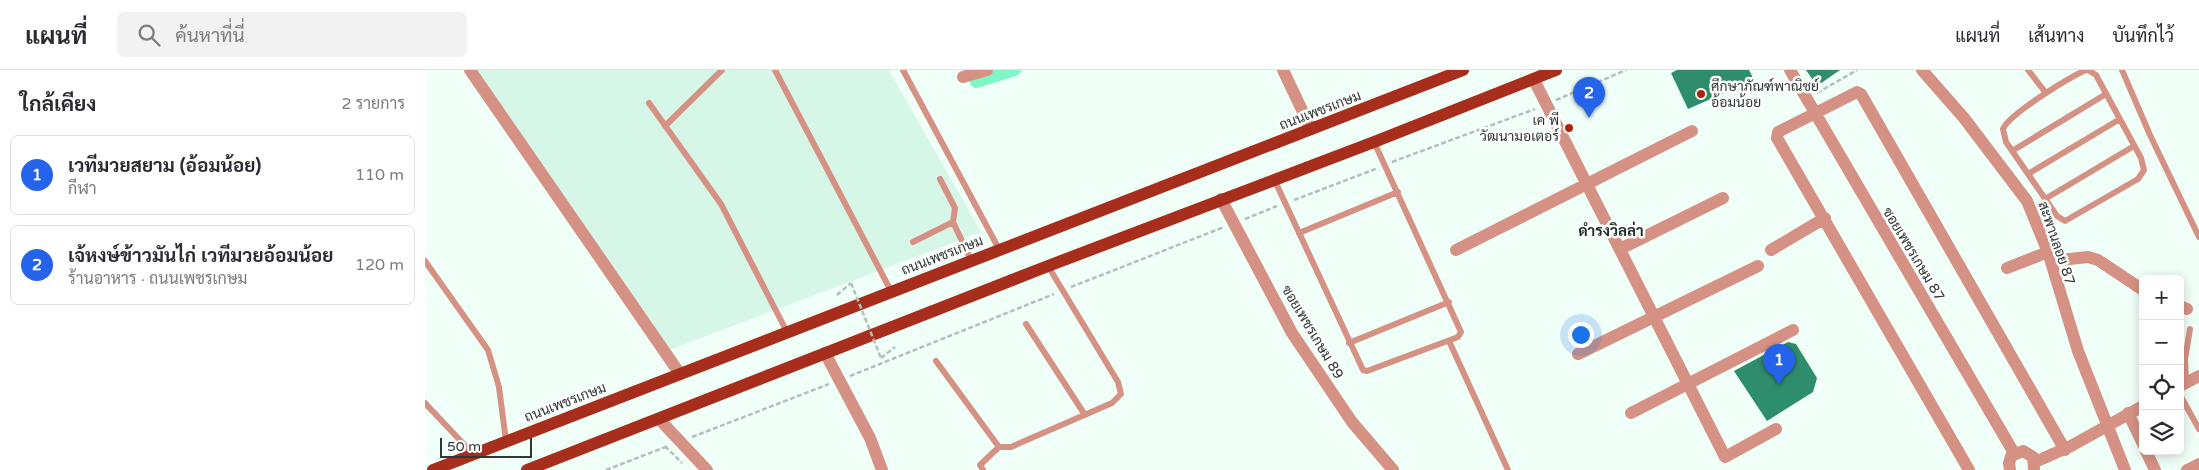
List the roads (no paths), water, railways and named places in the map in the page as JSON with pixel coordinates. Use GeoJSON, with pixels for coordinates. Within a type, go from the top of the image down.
{"type":"FeatureCollection","features":[{"type":"Feature","properties":{"kind":"main road","name":"ถนนเพชรเกษม"},"geometry":{"type":"LineString","coordinates":[[433,470],[1463,70]]}},
{"type":"Feature","properties":{"kind":"main road"},"geometry":{"type":"LineString","coordinates":[[527,470],[1221,199],[1375,142],[1556,70]]}},
{"type":"Feature","properties":{"kind":"street"},"geometry":{"type":"LineString","coordinates":[[470,70],[680,374]]}},
{"type":"Feature","properties":{"kind":"street"},"geometry":{"type":"LineString","coordinates":[[963,77],[987,70]]}},
{"type":"Feature","properties":{"kind":"street"},"geometry":{"type":"LineString","coordinates":[[1283,70],[1311,129]]}},
{"type":"Feature","properties":{"kind":"street","name":"ซอยเพชรเกษม 87"},"geometry":{"type":"LineString","coordinates":[[1790,70],[2014,453]]}},
{"type":"Feature","properties":{"kind":"street","name":"สะพานลอย 87"},"geometry":{"type":"LineString","coordinates":[[1921,70],[1964,118],[2027,201],[2049,257],[2065,316],[2106,426],[2125,470]]}},
{"type":"Feature","properties":{"kind":"street"},"geometry":{"type":"LineString","coordinates":[[1534,80],[1725,458],[1776,429]]}},
{"type":"Feature","properties":{"kind":"street"},"geometry":{"type":"LineString","coordinates":[[1969,470],[1825,218],[1777,138],[1778,132],[1815,115],[1857,92],[1861,94],[2065,450]]}},
{"type":"Feature","properties":{"kind":"street"},"geometry":{"type":"LineString","coordinates":[[1456,250],[1692,131]]}},
{"type":"Feature","properties":{"kind":"street"},"geometry":{"type":"LineString","coordinates":[[1620,249],[1723,198]]}},
{"type":"Feature","properties":{"kind":"street","name":"ซอยเพชรเกษม 89"},"geometry":{"type":"LineString","coordinates":[[1221,199],[1292,333],[1352,422],[1393,470]]}},
{"type":"Feature","properties":{"kind":"street"},"geometry":{"type":"LineString","coordinates":[[1771,250],[1825,218]]}},
{"type":"Feature","properties":{"kind":"street"},"geometry":{"type":"LineString","coordinates":[[2007,268],[2049,257],[2088,257],[2139,288]]}},
{"type":"Feature","properties":{"kind":"street"},"geometry":{"type":"LineString","coordinates":[[1578,354],[1758,266]]}},
{"type":"Feature","properties":{"kind":"street"},"geometry":{"type":"LineString","coordinates":[[1631,413],[1793,330]]}},
{"type":"Feature","properties":{"kind":"street"},"geometry":{"type":"LineString","coordinates":[[825,353],[870,438],[881,470]]}},
{"type":"Feature","properties":{"kind":"street"},"geometry":{"type":"LineString","coordinates":[[2184,384],[2199,376]]}},
{"type":"Feature","properties":{"kind":"street"},"geometry":{"type":"LineString","coordinates":[[2010,470],[2009,459],[2014,453],[2027,452],[2035,467],[2139,408]]}},
{"type":"Feature","properties":{"kind":"street"},"geometry":{"type":"LineString","coordinates":[[2128,413],[2139,436]]}},
{"type":"Feature","properties":{"kind":"street"},"geometry":{"type":"LineString","coordinates":[[659,418],[707,470]]}},
{"type":"Feature","properties":{"kind":"street"},"geometry":{"type":"LineString","coordinates":[[2148,455],[2155,470]]}},
{"type":"Feature","properties":{"kind":"street"},"geometry":{"type":"LineString","coordinates":[[2187,470],[2199,464]]}},
{"type":"Feature","properties":{"kind":"lane"},"geometry":{"type":"LineString","coordinates":[[665,126],[723,70]]}},
{"type":"Feature","properties":{"kind":"lane"},"geometry":{"type":"LineString","coordinates":[[775,70],[891,291]]}},
{"type":"Feature","properties":{"kind":"lane"},"geometry":{"type":"LineString","coordinates":[[903,70],[999,249]]}},
{"type":"Feature","properties":{"kind":"lane"},"geometry":{"type":"LineString","coordinates":[[2028,70],[2047,93]]}},
{"type":"Feature","properties":{"kind":"lane"},"geometry":{"type":"LineString","coordinates":[[2087,70],[2096,75],[2144,164],[2143,175],[2085,211],[2065,221],[2057,216],[2004,135],[2005,124],[2047,93],[2087,70]]}},
{"type":"Feature","properties":{"kind":"lane"},"geometry":{"type":"LineString","coordinates":[[2122,70],[2149,134],[2199,237]]}},
{"type":"Feature","properties":{"kind":"lane"},"geometry":{"type":"LineString","coordinates":[[2013,151],[2106,94]]}},
{"type":"Feature","properties":{"kind":"lane"},"geometry":{"type":"LineString","coordinates":[[649,104],[721,204],[787,332]]}},
{"type":"Feature","properties":{"kind":"lane"},"geometry":{"type":"LineString","coordinates":[[2028,174],[2120,119]]}},
{"type":"Feature","properties":{"kind":"lane"},"geometry":{"type":"LineString","coordinates":[[1274,179],[1361,368],[1367,371],[1458,337],[1461,332],[1375,142]]}},
{"type":"Feature","properties":{"kind":"lane"},"geometry":{"type":"LineString","coordinates":[[2045,199],[2134,146]]}},
{"type":"Feature","properties":{"kind":"lane"},"geometry":{"type":"LineString","coordinates":[[940,179],[955,208],[953,222],[971,260]]}},
{"type":"Feature","properties":{"kind":"lane"},"geometry":{"type":"LineString","coordinates":[[1299,233],[1398,192]]}},
{"type":"Feature","properties":{"kind":"lane"},"geometry":{"type":"LineString","coordinates":[[913,242],[953,222]]}},
{"type":"Feature","properties":{"kind":"lane"},"geometry":{"type":"LineString","coordinates":[[425,261],[488,350],[499,387],[506,441]]}},
{"type":"Feature","properties":{"kind":"lane"},"geometry":{"type":"LineString","coordinates":[[983,470],[980,465],[999,447],[1011,447],[1085,415],[1112,403],[1121,394],[1118,382],[1048,266]]}},
{"type":"Feature","properties":{"kind":"lane"},"geometry":{"type":"LineString","coordinates":[[1349,343],[1449,302]]}},
{"type":"Feature","properties":{"kind":"lane"},"geometry":{"type":"LineString","coordinates":[[1026,324],[1085,415]]}},
{"type":"Feature","properties":{"kind":"lane"},"geometry":{"type":"LineString","coordinates":[[2184,372],[2189,329]]}},
{"type":"Feature","properties":{"kind":"lane"},"geometry":{"type":"LineString","coordinates":[[1449,340],[1508,470]]}},
{"type":"Feature","properties":{"kind":"lane"},"geometry":{"type":"LineString","coordinates":[[936,362],[999,447]]}},
{"type":"Feature","properties":{"kind":"lane"},"geometry":{"type":"LineString","coordinates":[[2184,402],[2199,429]]}},
{"type":"Feature","properties":{"kind":"lane"},"geometry":{"type":"LineString","coordinates":[[425,403],[473,454]]}},
{"type":"Feature","properties":{"kind":"waterway"},"geometry":{"type":"LineString","coordinates":[[976,82],[1015,70]]}},
{"type":"Feature","properties":{"kind":"place","name":"ศึกษาภัณฑ์พาณิชย์ อ้อมน้อย"},"geometry":{"type":"Point","coordinates":[1701,94]}},
{"type":"Feature","properties":{"kind":"place","name":"เจ้หงษ์ข้าวมันไก่ เวทีมวยอ้อมน้อย"},"geometry":{"type":"Point","coordinates":[1589,118]}},
{"type":"Feature","properties":{"kind":"place","name":"เค พี วัฒนามอเตอร์"},"geometry":{"type":"Point","coordinates":[1569,128]}},
{"type":"Feature","properties":{"kind":"place","name":"เวทีมวยสยาม (อ้อมน้อย)"},"geometry":{"type":"Point","coordinates":[1779,385]}},
{"type":"Feature","properties":{"kind":"district","name":"ดำรงวิลล่า"},"geometry":{"type":"Point","coordinates":[1611,231]}}]}
